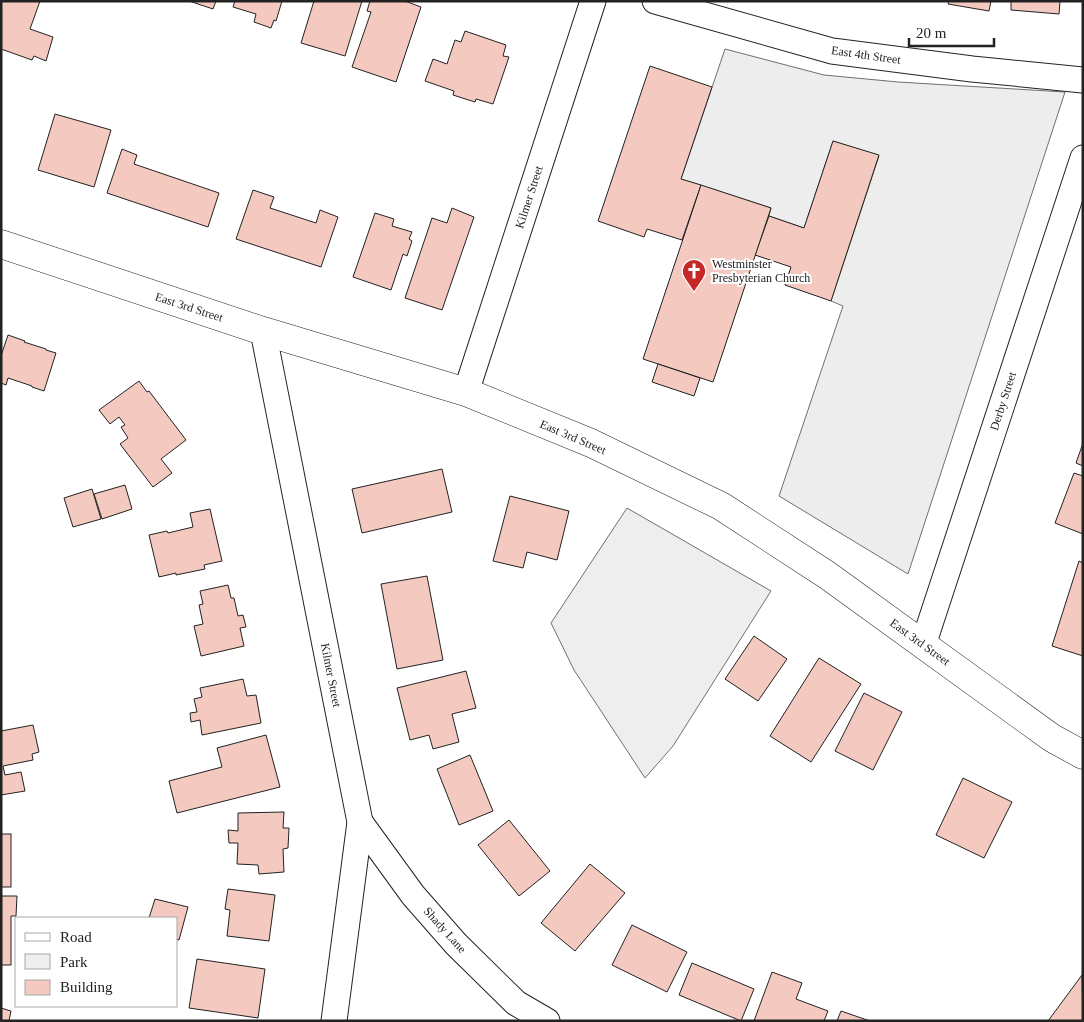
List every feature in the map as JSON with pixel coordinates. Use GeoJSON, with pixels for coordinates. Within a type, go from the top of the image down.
{"type":"FeatureCollection","features":[{"type":"Feature","properties":{"kind":"street","name":"Kilmer Street"},"geometry":{"type":"LineString","coordinates":[[466,392],[593,1]]}},
{"type":"Feature","properties":{"kind":"street","name":"East 4th Street"},"geometry":{"type":"LineString","coordinates":[[655,1],[832,51],[972,69],[1083,80]]}},
{"type":"Feature","properties":{"kind":"street","name":"Derby Street"},"geometry":{"type":"LineString","coordinates":[[923,645],[1083,158]]}},
{"type":"Feature","properties":{"kind":"street","name":"East 3rd Street"},"geometry":{"type":"LineString","coordinates":[[1,244],[263,331],[466,392],[591,443],[721,506],[827,574],[1052,738],[1083,755]]}},
{"type":"Feature","properties":{"kind":"street","name":"Kilmer Street"},"geometry":{"type":"LineString","coordinates":[[263,331],[360,822],[334,1021]]}},
{"type":"Feature","properties":{"kind":"street","name":"Shady Lane"},"geometry":{"type":"LineString","coordinates":[[360,822],[413,895],[456,944],[516,1003],[547,1021]]}},
{"type":"Feature","properties":{"kind":"green space"},"geometry":{"type":"Polygon","coordinates":[[[627,508],[771,591],[673,746],[645,778],[574,670],[551,623],[627,508]]]}},
{"type":"Feature","properties":{"kind":"shaded area"},"geometry":{"type":"Polygon","coordinates":[[[725,49],[824,75],[898,82],[1065,92],[908,574],[779,496],[843,306],[831,301],[879,156],[833,141],[804,228],[769,216],[771,208],[681,179],[725,49]]]}},
{"type":"Feature","properties":{"kind":"building"},"geometry":{"type":"Polygon","coordinates":[[[1,1],[40,1],[30,29],[53,37],[46,61],[34,56],[32,60],[1,49],[1,1]]]}},
{"type":"Feature","properties":{"kind":"building"},"geometry":{"type":"Polygon","coordinates":[[[189,1],[216,1],[213,9],[189,1]]]}},
{"type":"Feature","properties":{"kind":"building"},"geometry":{"type":"Polygon","coordinates":[[[235,1],[282,1],[276,21],[274,20],[271,28],[254,22],[256,14],[233,7],[235,1]]]}},
{"type":"Feature","properties":{"kind":"building"},"geometry":{"type":"Polygon","coordinates":[[[314,1],[362,1],[345,56],[301,43],[314,1]]]}},
{"type":"Feature","properties":{"kind":"building"},"geometry":{"type":"Polygon","coordinates":[[[370,1],[405,1],[421,7],[396,82],[352,67],[371,12],[367,11],[370,1]]]}},
{"type":"Feature","properties":{"kind":"building"},"geometry":{"type":"Polygon","coordinates":[[[949,1],[991,1],[989,11],[948,4],[949,1]]]}},
{"type":"Feature","properties":{"kind":"building"},"geometry":{"type":"Polygon","coordinates":[[[1011,1],[1060,1],[1059,14],[1011,10],[1011,1]]]}},
{"type":"Feature","properties":{"kind":"building"},"geometry":{"type":"Polygon","coordinates":[[[465,31],[506,45],[503,56],[509,57],[493,104],[476,99],[475,102],[453,95],[454,91],[425,81],[433,59],[447,64],[455,40],[461,42],[465,31]]]}},
{"type":"Feature","properties":{"kind":"building"},"geometry":{"type":"Polygon","coordinates":[[[650,66],[712,87],[681,179],[701,185],[682,240],[647,229],[644,237],[598,221],[650,66]]]}},
{"type":"Feature","properties":{"kind":"building"},"geometry":{"type":"Polygon","coordinates":[[[55,114],[111,130],[94,187],[38,170],[55,114]]]}},
{"type":"Feature","properties":{"kind":"building"},"geometry":{"type":"Polygon","coordinates":[[[833,141],[879,155],[831,301],[785,285],[791,267],[755,255],[769,216],[804,228],[833,141]]]}},
{"type":"Feature","properties":{"kind":"building"},"geometry":{"type":"Polygon","coordinates":[[[122,149],[137,155],[134,164],[219,193],[208,227],[107,193],[122,149]]]}},
{"type":"Feature","properties":{"kind":"building"},"geometry":{"type":"Polygon","coordinates":[[[701,185],[771,208],[713,382],[643,359],[701,185]]]}},
{"type":"Feature","properties":{"kind":"building"},"geometry":{"type":"Polygon","coordinates":[[[253,190],[274,197],[270,208],[316,223],[320,210],[338,217],[321,267],[236,239],[253,190]]]}},
{"type":"Feature","properties":{"kind":"building"},"geometry":{"type":"Polygon","coordinates":[[[452,208],[474,217],[442,310],[405,298],[432,218],[447,223],[452,208]]]}},
{"type":"Feature","properties":{"kind":"building"},"geometry":{"type":"Polygon","coordinates":[[[375,213],[394,219],[392,226],[412,232],[409,239],[412,241],[407,256],[403,254],[391,290],[353,277],[375,213]]]}},
{"type":"Feature","properties":{"kind":"building"},"geometry":{"type":"Polygon","coordinates":[[[8,335],[56,353],[44,391],[8,378],[6,385],[1,383],[1,356],[8,335]]]}},
{"type":"Feature","properties":{"kind":"building"},"geometry":{"type":"Polygon","coordinates":[[[658,364],[700,378],[694,396],[652,382],[658,364]]]}},
{"type":"Feature","properties":{"kind":"building"},"geometry":{"type":"Polygon","coordinates":[[[139,381],[147,392],[149,391],[186,440],[161,459],[172,473],[153,487],[120,444],[128,438],[121,427],[125,425],[119,417],[110,424],[99,410],[139,381]]]}},
{"type":"Feature","properties":{"kind":"building"},"geometry":{"type":"Polygon","coordinates":[[[1083,443],[1083,466],[1076,463],[1083,443]]]}},
{"type":"Feature","properties":{"kind":"building"},"geometry":{"type":"Polygon","coordinates":[[[442,469],[452,512],[362,533],[352,489],[442,469]]]}},
{"type":"Feature","properties":{"kind":"building"},"geometry":{"type":"Polygon","coordinates":[[[1074,473],[1083,476],[1083,534],[1055,523],[1074,473]]]}},
{"type":"Feature","properties":{"kind":"building"},"geometry":{"type":"Polygon","coordinates":[[[125,485],[132,509],[102,519],[94,494],[125,485]]]}},
{"type":"Feature","properties":{"kind":"building"},"geometry":{"type":"Polygon","coordinates":[[[92,489],[101,519],[73,527],[64,498],[92,489]]]}},
{"type":"Feature","properties":{"kind":"building"},"geometry":{"type":"Polygon","coordinates":[[[510,496],[569,511],[557,560],[527,552],[523,568],[493,561],[510,496]]]}},
{"type":"Feature","properties":{"kind":"building"},"geometry":{"type":"Polygon","coordinates":[[[210,509],[222,561],[204,565],[205,569],[159,577],[149,535],[193,527],[190,513],[210,509]]]}},
{"type":"Feature","properties":{"kind":"building"},"geometry":{"type":"Polygon","coordinates":[[[1079,561],[1083,563],[1083,656],[1052,646],[1079,561]]]}},
{"type":"Feature","properties":{"kind":"building"},"geometry":{"type":"Polygon","coordinates":[[[427,576],[443,660],[397,669],[381,584],[427,576]]]}},
{"type":"Feature","properties":{"kind":"building"},"geometry":{"type":"Polygon","coordinates":[[[228,585],[231,598],[234,598],[238,616],[243,615],[246,627],[240,628],[244,646],[201,656],[194,626],[203,624],[199,605],[203,604],[200,591],[228,585]]]}},
{"type":"Feature","properties":{"kind":"building"},"geometry":{"type":"Polygon","coordinates":[[[754,636],[787,659],[758,701],[725,679],[754,636]]]}},
{"type":"Feature","properties":{"kind":"building"},"geometry":{"type":"Polygon","coordinates":[[[819,658],[861,684],[811,762],[770,736],[819,658]]]}},
{"type":"Feature","properties":{"kind":"building"},"geometry":{"type":"Polygon","coordinates":[[[466,671],[476,708],[452,714],[459,742],[433,749],[429,735],[410,740],[397,688],[466,671]]]}},
{"type":"Feature","properties":{"kind":"building"},"geometry":{"type":"Polygon","coordinates":[[[243,679],[247,696],[256,695],[261,723],[202,735],[200,720],[191,722],[190,713],[197,712],[194,699],[202,697],[200,688],[243,679]]]}},
{"type":"Feature","properties":{"kind":"building"},"geometry":{"type":"Polygon","coordinates":[[[864,693],[902,712],[873,770],[835,751],[864,693]]]}},
{"type":"Feature","properties":{"kind":"building"},"geometry":{"type":"Polygon","coordinates":[[[33,725],[39,752],[32,754],[33,760],[3,766],[5,775],[21,772],[25,791],[1,795],[1,731],[33,725]]]}},
{"type":"Feature","properties":{"kind":"building"},"geometry":{"type":"Polygon","coordinates":[[[266,735],[280,787],[177,813],[169,781],[222,767],[217,748],[266,735]]]}},
{"type":"Feature","properties":{"kind":"building"},"geometry":{"type":"Polygon","coordinates":[[[470,755],[493,811],[459,825],[437,769],[470,755]]]}},
{"type":"Feature","properties":{"kind":"building"},"geometry":{"type":"Polygon","coordinates":[[[963,778],[1012,802],[984,858],[936,835],[963,778]]]}},
{"type":"Feature","properties":{"kind":"building"},"geometry":{"type":"Polygon","coordinates":[[[284,812],[283,828],[289,828],[288,848],[283,849],[284,872],[259,874],[258,865],[237,864],[238,843],[229,843],[228,830],[238,831],[238,813],[284,812]]]}},
{"type":"Feature","properties":{"kind":"building"},"geometry":{"type":"Polygon","coordinates":[[[509,820],[550,871],[519,896],[478,845],[509,820]]]}},
{"type":"Feature","properties":{"kind":"building"},"geometry":{"type":"Polygon","coordinates":[[[1,834],[11,834],[11,887],[1,887],[1,834]]]}},
{"type":"Feature","properties":{"kind":"building"},"geometry":{"type":"Polygon","coordinates":[[[590,864],[625,893],[575,951],[541,923],[590,864]]]}},
{"type":"Feature","properties":{"kind":"building"},"geometry":{"type":"Polygon","coordinates":[[[228,889],[275,895],[269,941],[227,936],[230,910],[225,909],[228,889]]]}},
{"type":"Feature","properties":{"kind":"building"},"geometry":{"type":"Polygon","coordinates":[[[1,896],[17,896],[16,916],[11,916],[11,965],[1,965],[1,896]]]}},
{"type":"Feature","properties":{"kind":"building"},"geometry":{"type":"Polygon","coordinates":[[[155,899],[188,907],[179,940],[178,917],[149,917],[155,899]]]}},
{"type":"Feature","properties":{"kind":"building"},"geometry":{"type":"Polygon","coordinates":[[[632,925],[687,952],[667,992],[612,965],[632,925]]]}},
{"type":"Feature","properties":{"kind":"building"},"geometry":{"type":"Polygon","coordinates":[[[197,959],[265,969],[258,1018],[189,1008],[197,959]]]}},
{"type":"Feature","properties":{"kind":"building"},"geometry":{"type":"Polygon","coordinates":[[[692,963],[754,989],[741,1021],[679,995],[692,963]]]}},
{"type":"Feature","properties":{"kind":"building"},"geometry":{"type":"Polygon","coordinates":[[[772,972],[802,983],[796,999],[828,1011],[824,1021],[754,1021],[772,972]]]}},
{"type":"Feature","properties":{"kind":"building"},"geometry":{"type":"Polygon","coordinates":[[[1082,975],[1083,1021],[1048,1021],[1082,975]]]}},
{"type":"Feature","properties":{"kind":"building"},"geometry":{"type":"Polygon","coordinates":[[[1,1008],[11,1011],[9,1021],[1,1021],[1,1008]]]}},
{"type":"Feature","properties":{"kind":"building"},"geometry":{"type":"Polygon","coordinates":[[[841,1011],[870,1021],[837,1021],[841,1011]]]}},
{"type":"Feature","properties":{"kind":"place","name":"Westminster Presbyterian Church"},"geometry":{"type":"Point","coordinates":[694,292]}}]}
